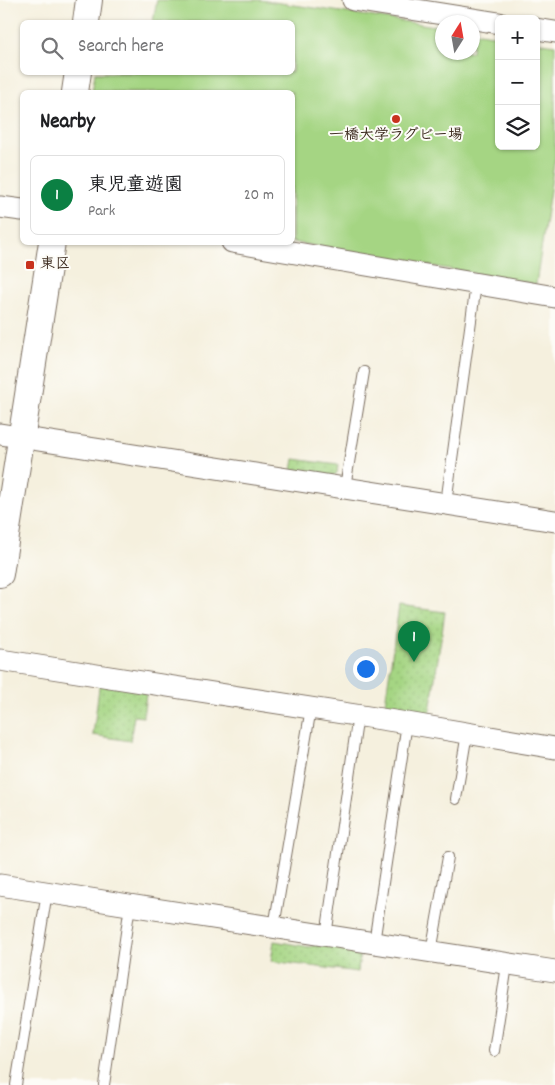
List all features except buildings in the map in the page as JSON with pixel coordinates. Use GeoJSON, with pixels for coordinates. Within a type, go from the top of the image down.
{"type":"FeatureCollection","features":[{"type":"Feature","properties":{"kind":"street"},"geometry":{"type":"LineString","coordinates":[[86,20],[89,0]]}},
{"type":"Feature","properties":{"kind":"street"},"geometry":{"type":"LineString","coordinates":[[353,0],[495,22]]}},
{"type":"Feature","properties":{"kind":"street"},"geometry":{"type":"LineString","coordinates":[[540,30],[555,32]]}},
{"type":"Feature","properties":{"kind":"street"},"geometry":{"type":"LineString","coordinates":[[75,90],[78,75]]}},
{"type":"Feature","properties":{"kind":"street"},"geometry":{"type":"LineString","coordinates":[[0,207],[20,210]]}},
{"type":"Feature","properties":{"kind":"street"},"geometry":{"type":"LineString","coordinates":[[0,574],[10,436],[51,245]]}},
{"type":"Feature","properties":{"kind":"street"},"geometry":{"type":"LineString","coordinates":[[249,245],[555,297]]}},
{"type":"Feature","properties":{"kind":"street"},"geometry":{"type":"LineString","coordinates":[[10,436],[555,521]]}},
{"type":"Feature","properties":{"kind":"street"},"geometry":{"type":"LineString","coordinates":[[0,660],[358,715],[555,748]]}},
{"type":"Feature","properties":{"kind":"street"},"geometry":{"type":"LineString","coordinates":[[0,885],[555,972]]}},
{"type":"Feature","properties":{"kind":"lane"},"geometry":{"type":"LineString","coordinates":[[446,503],[476,284]]}},
{"type":"Feature","properties":{"kind":"lane"},"geometry":{"type":"LineString","coordinates":[[345,487],[364,372]]}},
{"type":"Feature","properties":{"kind":"lane"},"geometry":{"type":"LineString","coordinates":[[274,927],[311,708]]}},
{"type":"Feature","properties":{"kind":"lane"},"geometry":{"type":"LineString","coordinates":[[326,936],[358,715]]}},
{"type":"Feature","properties":{"kind":"lane"},"geometry":{"type":"LineString","coordinates":[[374,943],[407,723]]}},
{"type":"Feature","properties":{"kind":"lane"},"geometry":{"type":"LineString","coordinates":[[456,799],[466,733]]}},
{"type":"Feature","properties":{"kind":"lane"},"geometry":{"type":"LineString","coordinates":[[431,952],[448,857]]}},
{"type":"Feature","properties":{"kind":"lane"},"geometry":{"type":"LineString","coordinates":[[16,1085],[47,892]]}},
{"type":"Feature","properties":{"kind":"lane"},"geometry":{"type":"LineString","coordinates":[[104,1085],[130,905]]}},
{"type":"Feature","properties":{"kind":"lane"},"geometry":{"type":"LineString","coordinates":[[494,1050],[506,965]]}},
{"type":"Feature","properties":{"kind":"green space","name":"一橋大学ラグビー場"},"geometry":{"type":"Polygon","coordinates":[[[157,0],[260,0],[435,26],[435,60],[480,60],[480,33],[495,35],[495,150],[540,150],[540,43],[555,45],[555,157],[536,284],[295,243],[295,90],[92,90],[95,75],[295,75],[295,20],[153,20],[157,0]]]}},
{"type":"Feature","properties":{"kind":"green space"},"geometry":{"type":"Polygon","coordinates":[[[294,459],[338,465],[337,473],[331,478],[292,471],[294,459]]]}},
{"type":"Feature","properties":{"kind":"green space"},"geometry":{"type":"Polygon","coordinates":[[[399,606],[445,612],[429,718],[384,711],[399,606]]]}},
{"type":"Feature","properties":{"kind":"green space"},"geometry":{"type":"Polygon","coordinates":[[[100,680],[147,687],[143,717],[134,716],[130,741],[93,735],[100,680]]]}},
{"type":"Feature","properties":{"kind":"green space"},"geometry":{"type":"Polygon","coordinates":[[[274,941],[310,947],[319,943],[356,947],[360,953],[358,972],[271,961],[274,941]]]}},
{"type":"Feature","properties":{"kind":"place","name":"一橋大学ラグビー場"},"geometry":{"type":"Point","coordinates":[396,119]}},
{"type":"Feature","properties":{"kind":"place","name":"東区"},"geometry":{"type":"Point","coordinates":[30,265]}},
{"type":"Feature","properties":{"kind":"place","name":"東児童遊園"},"geometry":{"type":"Point","coordinates":[414,662]}}]}
